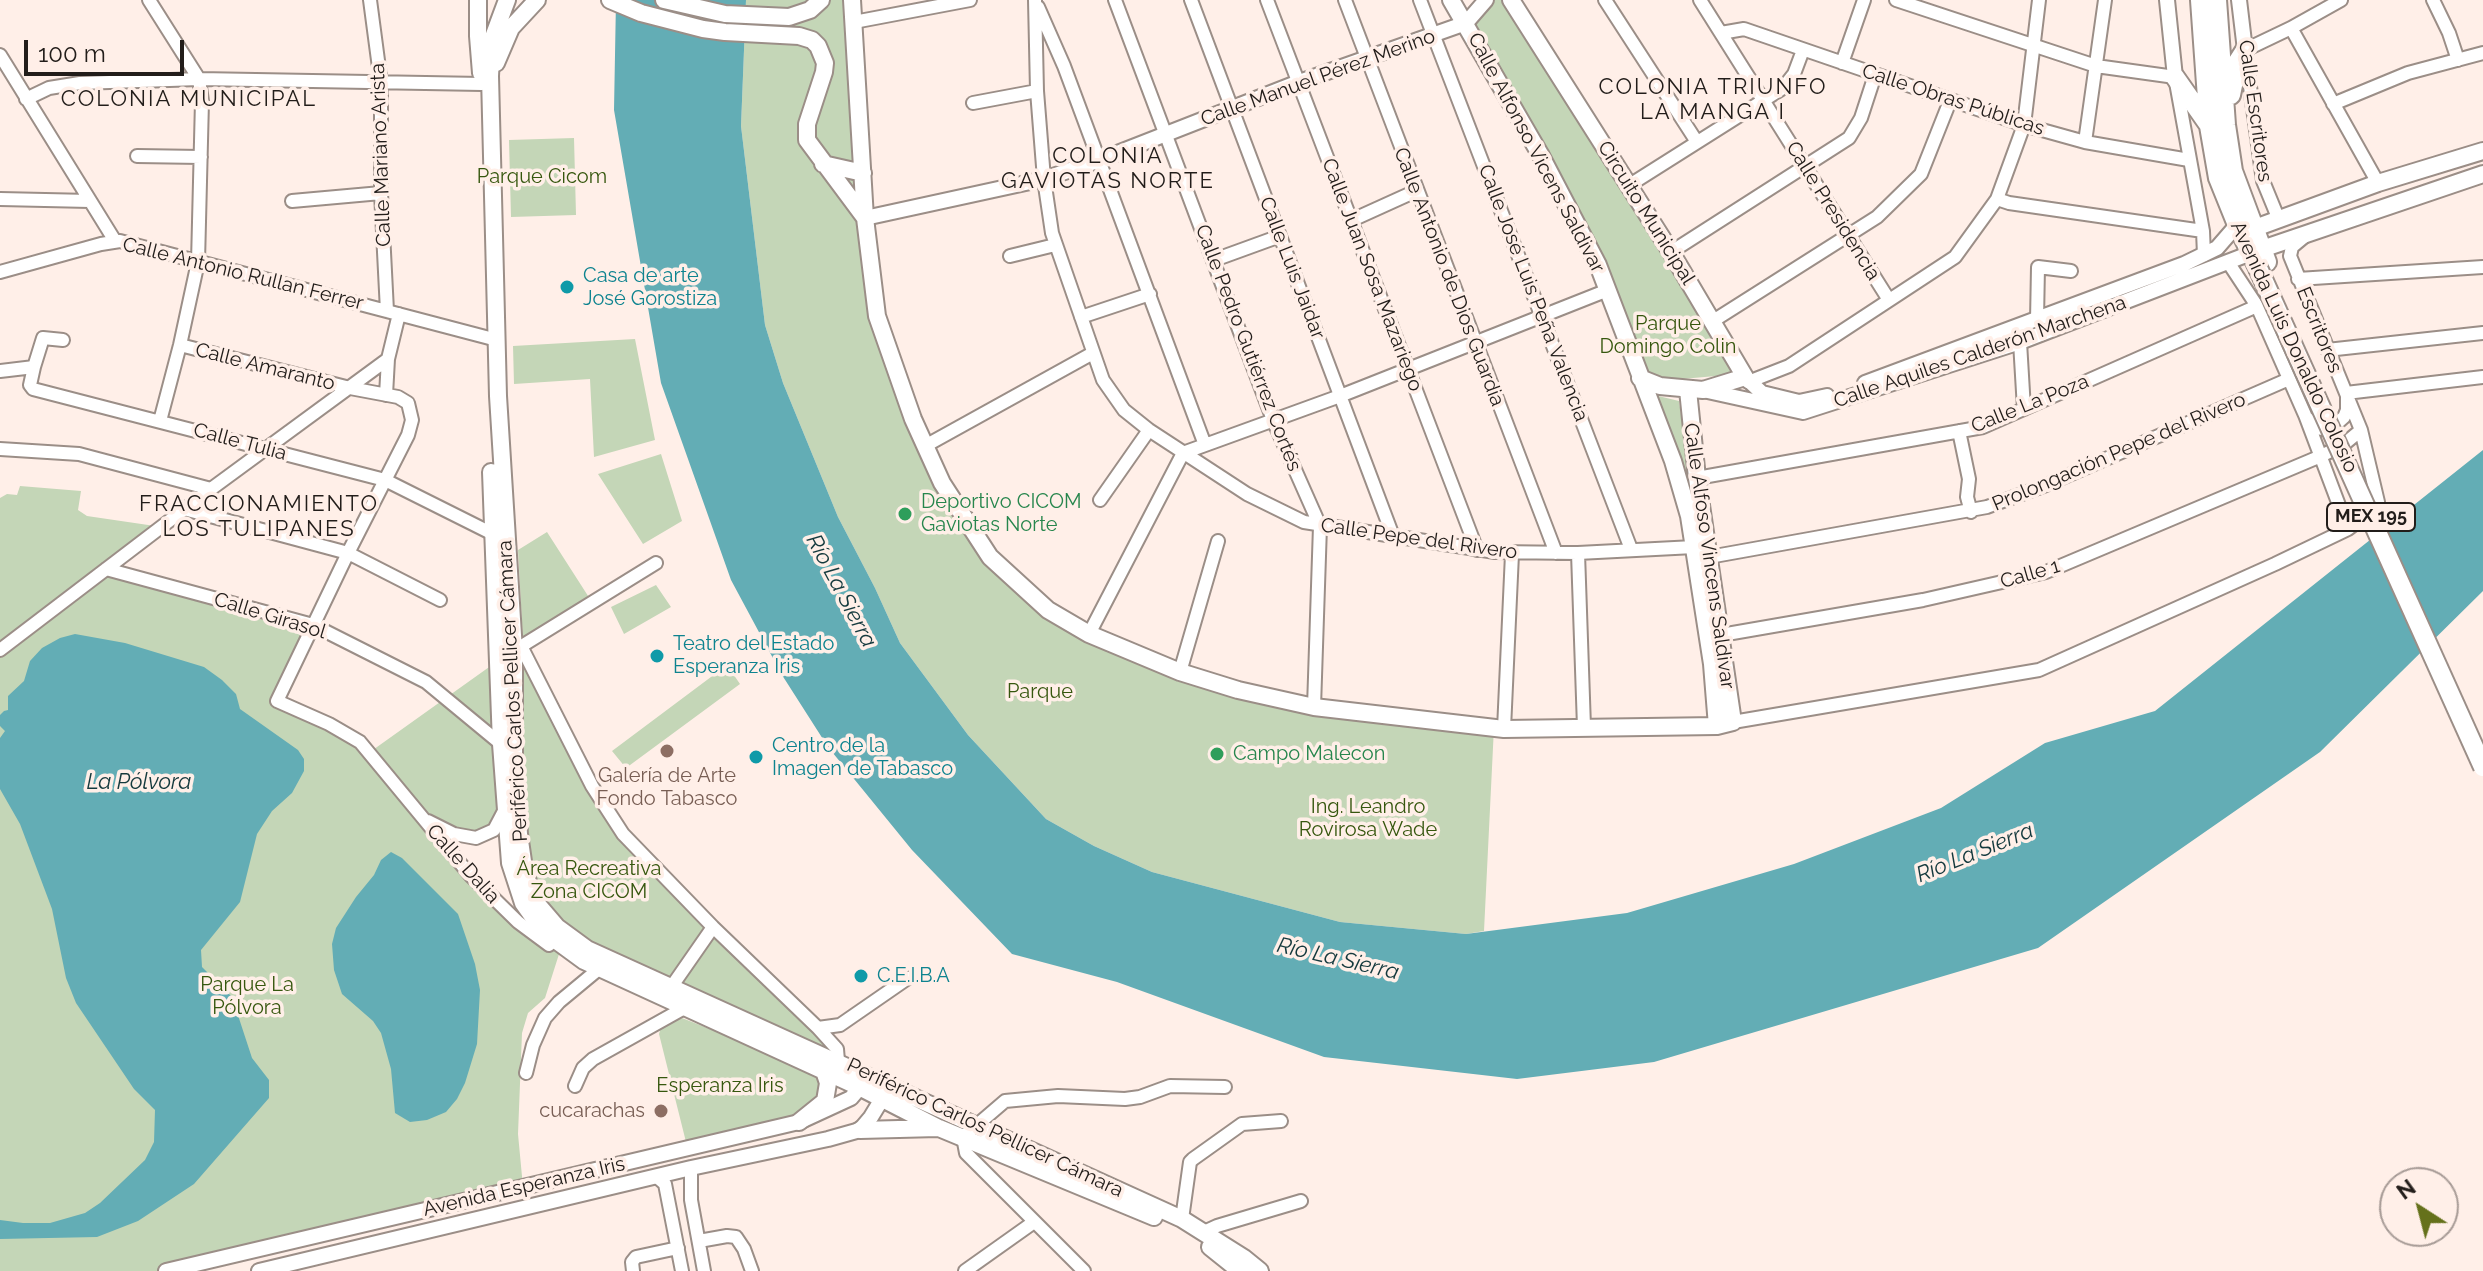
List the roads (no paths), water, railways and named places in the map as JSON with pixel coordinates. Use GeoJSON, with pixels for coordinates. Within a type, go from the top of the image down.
{"type":"FeatureCollection","features":[{"type":"Feature","properties":{"kind":"main road","name":"Periférico Carlos Pellicer Cámara"},"geometry":{"type":"LineString","coordinates":[[478,0],[492,339],[501,471],[501,744],[510,863],[523,903],[543,931],[592,964],[824,1071],[865,1082]]}},
{"type":"Feature","properties":{"kind":"main road","name":"Periférico Carlos Pellicer Cámara"},"geometry":{"type":"LineString","coordinates":[[492,339],[492,40],[507,0]]}},
{"type":"Feature","properties":{"kind":"main road"},"geometry":{"type":"LineString","coordinates":[[490,109],[494,75],[507,35],[521,14],[537,0]]}},
{"type":"Feature","properties":{"kind":"main road"},"geometry":{"type":"LineString","coordinates":[[610,0],[669,21],[703,29],[789,35],[812,40],[823,54],[824,72],[806,132],[807,140],[865,218]]}},
{"type":"Feature","properties":{"kind":"main road"},"geometry":{"type":"LineString","coordinates":[[664,0],[725,14],[789,17],[810,10],[821,0]]}},
{"type":"Feature","properties":{"kind":"main road"},"geometry":{"type":"LineString","coordinates":[[852,0],[865,218],[877,316],[913,419],[942,483],[990,557],[1048,610],[1089,634],[1180,672],[1238,690],[1314,707],[1504,729],[1725,724]]}},
{"type":"Feature","properties":{"kind":"main road","name":"Calle Alfonso Vicens Saldivar"},"geometry":{"type":"LineString","coordinates":[[1451,0],[1562,193],[1608,290],[1684,492],[1725,724]]}},
{"type":"Feature","properties":{"kind":"main road","name":"Circuito Municipal"},"geometry":{"type":"LineString","coordinates":[[1511,0],[1671,252],[1747,379]]}},
{"type":"Feature","properties":{"kind":"main road","name":"Avenida Luis Donaldo Colosio"},"geometry":{"type":"LineString","coordinates":[[2200,0],[2218,125],[2246,226],[2483,767]]}},
{"type":"Feature","properties":{"kind":"main road","name":"Avenida Luis Donaldo Colosio"},"geometry":{"type":"LineString","coordinates":[[2217,0],[2218,125]]}},
{"type":"Feature","properties":{"kind":"main road"},"geometry":{"type":"LineString","coordinates":[[2218,125],[2238,61],[2245,50]]}},
{"type":"Feature","properties":{"kind":"main road"},"geometry":{"type":"LineString","coordinates":[[2175,77],[2218,125]]}},
{"type":"Feature","properties":{"kind":"main road","name":"Calle Aquiles Calderón Marchena"},"geometry":{"type":"LineString","coordinates":[[2246,226],[2279,220],[2384,181],[2483,151]]}},
{"type":"Feature","properties":{"kind":"main road"},"geometry":{"type":"LineString","coordinates":[[823,164],[863,173]]}},
{"type":"Feature","properties":{"kind":"main road","name":"Calle Aquiles Calderón Marchena"},"geometry":{"type":"LineString","coordinates":[[2260,258],[2306,235],[2483,174]]}},
{"type":"Feature","properties":{"kind":"main road"},"geometry":{"type":"LineString","coordinates":[[2384,181],[2398,203]]}},
{"type":"Feature","properties":{"kind":"main road","name":"Avenida Luis Donaldo Colosio"},"geometry":{"type":"LineString","coordinates":[[2260,258],[2483,747]]}},
{"type":"Feature","properties":{"kind":"main road"},"geometry":{"type":"LineString","coordinates":[[1640,378],[1660,386],[1696,390],[1747,379]]}},
{"type":"Feature","properties":{"kind":"main road","name":"Calle Alfoso Vincens Saldivar"},"geometry":{"type":"LineString","coordinates":[[1696,390],[1697,478],[1721,635],[1725,724]]}},
{"type":"Feature","properties":{"kind":"main road","name":"Periférico Carlos Pellicer Cámara"},"geometry":{"type":"LineString","coordinates":[[500,537],[517,649],[515,770],[521,850],[528,885],[546,918],[587,949],[838,1061],[865,1082],[886,1093],[1175,1226],[1240,1271]]}},
{"type":"Feature","properties":{"kind":"main road"},"geometry":{"type":"LineString","coordinates":[[799,1122],[825,1101],[828,1083],[824,1071]]}},
{"type":"Feature","properties":{"kind":"main road","name":"Periférico Carlos Pellicer Cámara"},"geometry":{"type":"LineString","coordinates":[[886,1093],[939,1128],[968,1132],[1086,1173],[1182,1219],[1260,1271]]}},
{"type":"Feature","properties":{"kind":"main road"},"geometry":{"type":"LineString","coordinates":[[860,1130],[939,1128]]}},
{"type":"Feature","properties":{"kind":"street"},"geometry":{"type":"LineString","coordinates":[[149,0],[199,79],[202,92],[198,262],[160,421]]}},
{"type":"Feature","properties":{"kind":"street","name":"Calle Mariano Arista"},"geometry":{"type":"LineString","coordinates":[[370,0],[381,83],[381,193],[393,312],[386,395]]}},
{"type":"Feature","properties":{"kind":"street"},"geometry":{"type":"LineString","coordinates":[[854,22],[970,0]]}},
{"type":"Feature","properties":{"kind":"street"},"geometry":{"type":"LineString","coordinates":[[1035,0],[1064,66],[1205,445]]}},
{"type":"Feature","properties":{"kind":"street","name":"Calle Pepe del Rivero"},"geometry":{"type":"LineString","coordinates":[[1035,0],[1037,91],[1044,179],[1055,245],[1093,353],[1111,393],[1124,410],[1183,453],[1268,507],[1320,526],[1512,554],[1694,547]]}},
{"type":"Feature","properties":{"kind":"street","name":"Calle Pedro Gutiérrez Cortés"},"geometry":{"type":"LineString","coordinates":[[1115,0],[1273,420],[1320,526],[1314,707]]}},
{"type":"Feature","properties":{"kind":"street","name":"Calle Luis Jaidar"},"geometry":{"type":"LineString","coordinates":[[1191,0],[1393,536]]}},
{"type":"Feature","properties":{"kind":"street","name":"Calle Juan Sosa Mazariego"},"geometry":{"type":"LineString","coordinates":[[1267,0],[1477,550]]}},
{"type":"Feature","properties":{"kind":"street","name":"Calle Antonio de Dios Guardia"},"geometry":{"type":"LineString","coordinates":[[1345,0],[1556,553]]}},
{"type":"Feature","properties":{"kind":"street","name":"Calle José Luis Peña Valencia"},"geometry":{"type":"LineString","coordinates":[[1420,0],[1631,549]]}},
{"type":"Feature","properties":{"kind":"street","name":"Calle Manuel Pérez Merino"},"geometry":{"type":"LineString","coordinates":[[865,218],[1044,179],[1097,161],[1299,82],[1433,37],[1466,23],[1486,0]]}},
{"type":"Feature","properties":{"kind":"street"},"geometry":{"type":"LineString","coordinates":[[1605,0],[1697,142]]}},
{"type":"Feature","properties":{"kind":"street","name":"Calle Presidencia"},"geometry":{"type":"LineString","coordinates":[[1700,0],[1889,300]]}},
{"type":"Feature","properties":{"kind":"street"},"geometry":{"type":"LineString","coordinates":[[1842,63],[1864,0]]}},
{"type":"Feature","properties":{"kind":"street"},"geometry":{"type":"LineString","coordinates":[[1896,0],[2096,66],[2175,77]]}},
{"type":"Feature","properties":{"kind":"street"},"geometry":{"type":"LineString","coordinates":[[1747,379],[1789,366],[1955,257],[1997,199],[2024,125],[2039,0]]}},
{"type":"Feature","properties":{"kind":"street"},"geometry":{"type":"LineString","coordinates":[[2085,142],[2105,0]]}},
{"type":"Feature","properties":{"kind":"street"},"geometry":{"type":"LineString","coordinates":[[2167,0],[2175,77],[2203,231],[2204,255]]}},
{"type":"Feature","properties":{"kind":"street","name":"Calle Escritores"},"geometry":{"type":"LineString","coordinates":[[2239,0],[2262,175],[2279,220]]}},
{"type":"Feature","properties":{"kind":"street"},"geometry":{"type":"LineString","coordinates":[[2245,50],[2341,0]]}},
{"type":"Feature","properties":{"kind":"street"},"geometry":{"type":"LineString","coordinates":[[2433,0],[2458,60]]}},
{"type":"Feature","properties":{"kind":"street"},"geometry":{"type":"LineString","coordinates":[[2291,28],[2333,104],[2384,181]]}},
{"type":"Feature","properties":{"kind":"street","name":"Calle Obras Públicas"},"geometry":{"type":"LineString","coordinates":[[1721,33],[1744,29],[2024,125],[2085,142],[2189,160]]}},
{"type":"Feature","properties":{"kind":"street"},"geometry":{"type":"LineString","coordinates":[[1628,186],[1765,101],[1790,81],[1803,50]]}},
{"type":"Feature","properties":{"kind":"street"},"geometry":{"type":"LineString","coordinates":[[2333,104],[2408,73],[2483,53]]}},
{"type":"Feature","properties":{"kind":"street"},"geometry":{"type":"LineString","coordinates":[[0,55],[115,241]]}},
{"type":"Feature","properties":{"kind":"street"},"geometry":{"type":"LineString","coordinates":[[1671,252],[1843,143],[1861,118],[1875,75]]}},
{"type":"Feature","properties":{"kind":"street"},"geometry":{"type":"LineString","coordinates":[[26,99],[49,88],[74,83],[199,79],[482,84]]}},
{"type":"Feature","properties":{"kind":"street"},"geometry":{"type":"LineString","coordinates":[[973,103],[1037,91]]}},
{"type":"Feature","properties":{"kind":"street"},"geometry":{"type":"LineString","coordinates":[[1713,321],[1877,217],[1921,174],[1950,101]]}},
{"type":"Feature","properties":{"kind":"street"},"geometry":{"type":"LineString","coordinates":[[137,156],[201,157]]}},
{"type":"Feature","properties":{"kind":"street"},"geometry":{"type":"LineString","coordinates":[[1352,220],[1416,191]]}},
{"type":"Feature","properties":{"kind":"street"},"geometry":{"type":"LineString","coordinates":[[292,201],[381,193]]}},
{"type":"Feature","properties":{"kind":"street"},"geometry":{"type":"LineString","coordinates":[[0,199],[90,201]]}},
{"type":"Feature","properties":{"kind":"street"},"geometry":{"type":"LineString","coordinates":[[1997,199],[2203,231]]}},
{"type":"Feature","properties":{"kind":"street","name":"Calle Aquiles Calderón Marchena"},"geometry":{"type":"LineString","coordinates":[[1747,379],[1762,393],[1799,402],[1828,396],[2204,255],[2246,226]]}},
{"type":"Feature","properties":{"kind":"street","name":"Escritores"},"geometry":{"type":"LineString","coordinates":[[2306,235],[2295,243],[2290,253],[2361,430],[2378,502],[2372,511],[2348,529]]}},
{"type":"Feature","properties":{"kind":"street"},"geometry":{"type":"LineString","coordinates":[[1214,260],[1280,236]]}},
{"type":"Feature","properties":{"kind":"street","name":"Calle Antonio Rullan Ferrer"},"geometry":{"type":"LineString","coordinates":[[0,272],[115,241],[492,339]]}},
{"type":"Feature","properties":{"kind":"street"},"geometry":{"type":"LineString","coordinates":[[1010,256],[1055,245]]}},
{"type":"Feature","properties":{"kind":"street","name":"Calle Aquiles Calderón Marchena"},"geometry":{"type":"LineString","coordinates":[[1696,390],[1803,412],[2020,342],[2228,262],[2260,258]]}},
{"type":"Feature","properties":{"kind":"street"},"geometry":{"type":"LineString","coordinates":[[1725,724],[2039,670],[2224,589],[2348,529],[2305,415],[2257,306],[2228,262]]}},
{"type":"Feature","properties":{"kind":"street"},"geometry":{"type":"LineString","coordinates":[[2037,320],[2038,267],[2071,271]]}},
{"type":"Feature","properties":{"kind":"street"},"geometry":{"type":"LineString","coordinates":[[2298,279],[2483,267]]}},
{"type":"Feature","properties":{"kind":"street"},"geometry":{"type":"LineString","coordinates":[[1089,634],[1183,453],[1340,396],[1608,290]]}},
{"type":"Feature","properties":{"kind":"street"},"geometry":{"type":"LineString","coordinates":[[1081,317],[1150,294]]}},
{"type":"Feature","properties":{"kind":"street","name":"Calle La Poza"},"geometry":{"type":"LineString","coordinates":[[1697,478],[1991,425],[2257,306]]}},
{"type":"Feature","properties":{"kind":"street"},"geometry":{"type":"LineString","coordinates":[[2327,350],[2483,333]]}},
{"type":"Feature","properties":{"kind":"street"},"geometry":{"type":"LineString","coordinates":[[0,371],[34,367],[43,338],[63,340]]}},
{"type":"Feature","properties":{"kind":"street"},"geometry":{"type":"LineString","coordinates":[[2020,342],[2024,409]]}},
{"type":"Feature","properties":{"kind":"street","name":"Calle Amaranto"},"geometry":{"type":"LineString","coordinates":[[180,345],[386,395]]}},
{"type":"Feature","properties":{"kind":"street"},"geometry":{"type":"LineString","coordinates":[[925,446],[1093,353]]}},
{"type":"Feature","properties":{"kind":"street"},"geometry":{"type":"LineString","coordinates":[[1,648],[388,359]]}},
{"type":"Feature","properties":{"kind":"street","name":"Calle Tulia"},"geometry":{"type":"LineString","coordinates":[[34,367],[30,385],[33,389],[385,480],[500,537]]}},
{"type":"Feature","properties":{"kind":"street"},"geometry":{"type":"LineString","coordinates":[[2305,415],[2317,428],[2323,429],[2334,426],[2342,419],[2347,410],[2346,395],[2483,377]]}},
{"type":"Feature","properties":{"kind":"street","name":"Prolongación Pepe del Rivero"},"geometry":{"type":"LineString","coordinates":[[1709,557],[1971,512],[2046,485],[2289,379]]}},
{"type":"Feature","properties":{"kind":"street"},"geometry":{"type":"LineString","coordinates":[[313,625],[408,435],[412,420],[407,401],[386,395]]}},
{"type":"Feature","properties":{"kind":"street"},"geometry":{"type":"LineString","coordinates":[[1100,500],[1149,430]]}},
{"type":"Feature","properties":{"kind":"street","name":"Calle 1"},"geometry":{"type":"LineString","coordinates":[[1721,635],[1923,600],[2046,572],[2321,456],[2343,445],[2361,430]]}},
{"type":"Feature","properties":{"kind":"street"},"geometry":{"type":"LineString","coordinates":[[1959,431],[1969,479],[1967,497],[1971,512]]}},
{"type":"Feature","properties":{"kind":"street"},"geometry":{"type":"LineString","coordinates":[[0,449],[79,454],[211,489]]}},
{"type":"Feature","properties":{"kind":"street"},"geometry":{"type":"LineString","coordinates":[[184,509],[348,553],[440,600]]}},
{"type":"Feature","properties":{"kind":"street"},"geometry":{"type":"LineString","coordinates":[[1180,672],[1218,541]]}},
{"type":"Feature","properties":{"kind":"street"},"geometry":{"type":"LineString","coordinates":[[1694,547],[1709,557]]}},
{"type":"Feature","properties":{"kind":"street"},"geometry":{"type":"LineString","coordinates":[[1578,553],[1584,727]]}},
{"type":"Feature","properties":{"kind":"street"},"geometry":{"type":"LineString","coordinates":[[1504,729],[1512,554]]}},
{"type":"Feature","properties":{"kind":"street"},"geometry":{"type":"LineString","coordinates":[[499,660],[656,563]]}},
{"type":"Feature","properties":{"kind":"street","name":"Calle Girasol"},"geometry":{"type":"LineString","coordinates":[[106,569],[313,625],[426,682],[501,744]]}},
{"type":"Feature","properties":{"kind":"street","name":"Calle Dalia"},"geometry":{"type":"LineString","coordinates":[[313,625],[277,701],[357,739],[470,875],[518,922],[552,947],[592,964]]}},
{"type":"Feature","properties":{"kind":"street"},"geometry":{"type":"LineString","coordinates":[[517,649],[616,824],[630,843],[818,1028],[837,1049],[838,1061]]}},
{"type":"Feature","properties":{"kind":"street","name":"Calle Dalia"},"geometry":{"type":"LineString","coordinates":[[422,818],[447,832],[476,838],[488,835],[498,826],[505,804]]}},
{"type":"Feature","properties":{"kind":"street"},"geometry":{"type":"LineString","coordinates":[[672,986],[713,927]]}},
{"type":"Feature","properties":{"kind":"street"},"geometry":{"type":"LineString","coordinates":[[526,1073],[533,1045],[545,1018],[592,964]]}},
{"type":"Feature","properties":{"kind":"street"},"geometry":{"type":"LineString","coordinates":[[818,1028],[840,1025],[908,978]]}},
{"type":"Feature","properties":{"kind":"street"},"geometry":{"type":"LineString","coordinates":[[575,1086],[583,1068],[593,1059],[686,1007]]}},
{"type":"Feature","properties":{"kind":"street","name":"Avenida Esperanza Iris"},"geometry":{"type":"LineString","coordinates":[[166,1271],[799,1122],[851,1098],[865,1082]]}},
{"type":"Feature","properties":{"kind":"street"},"geometry":{"type":"LineString","coordinates":[[1084,1271],[966,1153],[968,1132],[1005,1101],[1058,1096],[1125,1099],[1170,1086],[1225,1087]]}},
{"type":"Feature","properties":{"kind":"street"},"geometry":{"type":"LineString","coordinates":[[860,1130],[886,1093]]}},
{"type":"Feature","properties":{"kind":"street"},"geometry":{"type":"LineString","coordinates":[[1182,1219],[1190,1162],[1193,1159],[1242,1124],[1281,1121]]}},
{"type":"Feature","properties":{"kind":"street","name":"Avenida Esperanza Iris"},"geometry":{"type":"LineString","coordinates":[[259,1271],[860,1130]]}},
{"type":"Feature","properties":{"kind":"street"},"geometry":{"type":"LineString","coordinates":[[688,1148],[693,1155],[691,1200],[704,1271]]}},
{"type":"Feature","properties":{"kind":"street"},"geometry":{"type":"LineString","coordinates":[[647,1158],[640,1163],[641,1171],[665,1184],[682,1271]]}},
{"type":"Feature","properties":{"kind":"street"},"geometry":{"type":"LineString","coordinates":[[1204,1232],[1301,1201]]}},
{"type":"Feature","properties":{"kind":"street"},"geometry":{"type":"LineString","coordinates":[[965,1271],[1034,1222]]}},
{"type":"Feature","properties":{"kind":"street"},"geometry":{"type":"LineString","coordinates":[[699,1241],[736,1237],[752,1271]]}},
{"type":"Feature","properties":{"kind":"street"},"geometry":{"type":"LineString","coordinates":[[286,1243],[292,1263]]}},
{"type":"Feature","properties":{"kind":"street"},"geometry":{"type":"LineString","coordinates":[[633,1271],[632,1262],[636,1257],[678,1248]]}},
{"type":"Feature","properties":{"kind":"water","name":"Río La Sierra"},"geometry":{"type":"Polygon","coordinates":[[[616,0],[746,0],[741,126],[765,325],[783,383],[838,517],[900,643],[968,735],[1046,819],[1094,846],[1152,872],[1340,922],[1466,934],[1627,913],[1794,864],[1941,808],[2045,743],[2155,711],[2483,450],[2483,591],[2320,752],[2038,948],[1654,1062],[1517,1079],[1324,1057],[1117,982],[1012,954],[912,850],[828,747],[782,675],[731,580],[661,383],[614,110],[616,0]]]}},
{"type":"Feature","properties":{"kind":"water","name":"La Pólvora"},"geometry":{"type":"Polygon","coordinates":[[[75,634],[125,643],[204,667],[236,694],[240,709],[298,750],[304,759],[304,771],[292,793],[272,811],[257,834],[240,902],[201,950],[202,967],[232,997],[252,1058],[269,1080],[269,1098],[194,1184],[138,1221],[97,1237],[0,1239],[0,1220],[50,1223],[85,1213],[100,1203],[145,1160],[154,1142],[155,1110],[134,1089],[76,1003],[66,978],[52,909],[20,824],[0,789],[0,738],[5,731],[0,726],[0,715],[8,710],[8,696],[24,681],[30,661],[42,648],[75,634]]]}},
{"type":"Feature","properties":{"kind":"water"},"geometry":{"type":"Polygon","coordinates":[[[391,852],[402,858],[458,914],[475,964],[480,990],[477,1044],[457,1099],[446,1112],[427,1120],[410,1122],[395,1113],[391,1069],[381,1033],[373,1021],[342,994],[334,970],[332,944],[336,928],[374,875],[381,860],[391,852]]]}},
{"type":"Feature","properties":{"kind":"place","name":"Casa de arte José Gorostiza"},"geometry":{"type":"Point","coordinates":[567,287]}},
{"type":"Feature","properties":{"kind":"place","name":"Deportivo CICOM Gaviotas Norte"},"geometry":{"type":"Point","coordinates":[905,514]}},
{"type":"Feature","properties":{"kind":"place","name":"Teatro del Estado Esperanza Iris"},"geometry":{"type":"Point","coordinates":[657,656]}},
{"type":"Feature","properties":{"kind":"place","name":"Galería de Arte Fondo Tabasco"},"geometry":{"type":"Point","coordinates":[667,751]}},
{"type":"Feature","properties":{"kind":"place","name":"Campo Malecon"},"geometry":{"type":"Point","coordinates":[1217,754]}},
{"type":"Feature","properties":{"kind":"place","name":"Centro de la Imagen de Tabasco"},"geometry":{"type":"Point","coordinates":[756,757]}},
{"type":"Feature","properties":{"kind":"place","name":"C.E.I.B.A"},"geometry":{"type":"Point","coordinates":[861,976]}},
{"type":"Feature","properties":{"kind":"place","name":"cucarachas"},"geometry":{"type":"Point","coordinates":[661,1111]}},
{"type":"Feature","properties":{"kind":"district","name":"COLONIA MUNICIPAL"},"geometry":{"type":"Point","coordinates":[189,99]}},
{"type":"Feature","properties":{"kind":"district","name":"COLONIA TRIUNFO LA MANGA I"},"geometry":{"type":"Point","coordinates":[1713,100]}},
{"type":"Feature","properties":{"kind":"district","name":"COLONIA GAVIOTAS NORTE"},"geometry":{"type":"Point","coordinates":[1108,168]}},
{"type":"Feature","properties":{"kind":"district","name":"FRACCIONAMIENTO LOS TULIPANES"},"geometry":{"type":"Point","coordinates":[259,516]}},
{"type":"Feature","properties":{"kind":"park label","name":"Parque Cicom"},"geometry":{"type":"Point","coordinates":[542,177]}},
{"type":"Feature","properties":{"kind":"park label","name":"Parque Domingo Colin"},"geometry":{"type":"Point","coordinates":[1668,336]}},
{"type":"Feature","properties":{"kind":"park label","name":"Parque"},"geometry":{"type":"Point","coordinates":[1040,692]}},
{"type":"Feature","properties":{"kind":"park label","name":"Ing. Leandro Rovirosa Wade"},"geometry":{"type":"Point","coordinates":[1368,818]}},
{"type":"Feature","properties":{"kind":"park label","name":"Área Recreativa Zona CICOM"},"geometry":{"type":"Point","coordinates":[589,880]}},
{"type":"Feature","properties":{"kind":"park label","name":"Parque La Pólvora"},"geometry":{"type":"Point","coordinates":[247,996]}},
{"type":"Feature","properties":{"kind":"park label","name":"Esperanza Iris"},"geometry":{"type":"Point","coordinates":[720,1086]}}]}
